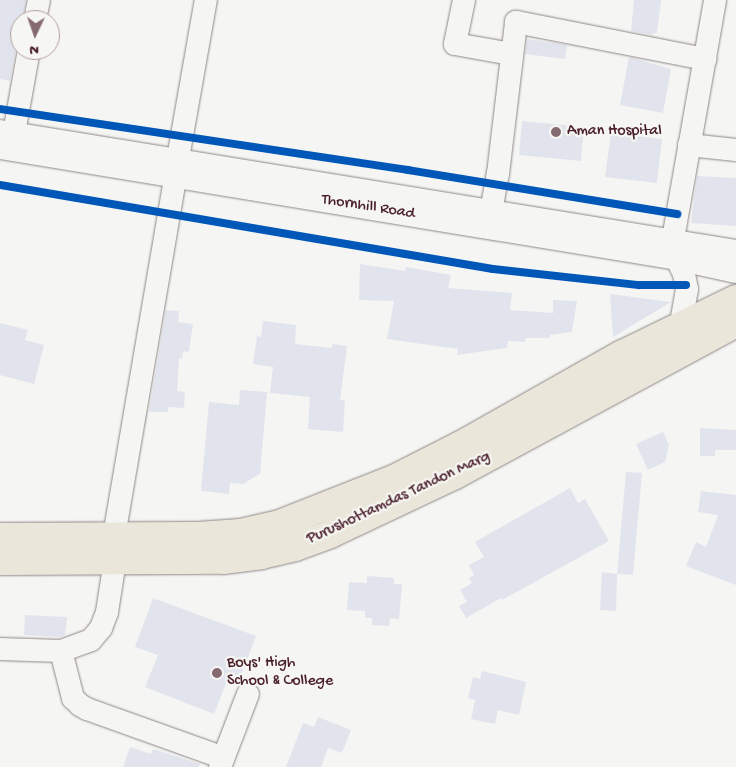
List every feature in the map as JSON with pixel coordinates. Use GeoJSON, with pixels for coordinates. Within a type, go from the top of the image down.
{"type":"FeatureCollection","features":[{"type":"Feature","properties":{"kind":"main road","name":"Purushottamdas Tandon Marg"},"geometry":{"type":"LineString","coordinates":[[0,561],[241,533],[277,525],[317,511],[394,479],[681,324],[736,299]]}},
{"type":"Feature","properties":{"kind":"main road","name":"Purushottamdas Tandon Marg"},"geometry":{"type":"LineString","coordinates":[[0,537],[223,560],[261,555],[295,547],[330,534],[455,475],[731,327]]}},
{"type":"Feature","properties":{"kind":"street"},"geometry":{"type":"LineString","coordinates":[[0,649],[61,651],[91,640],[101,628],[107,612],[114,549],[206,0]]}},
{"type":"Feature","properties":{"kind":"street"},"geometry":{"type":"LineString","coordinates":[[464,0],[455,44],[512,54]]}},
{"type":"Feature","properties":{"kind":"street"},"geometry":{"type":"LineString","coordinates":[[681,324],[687,289],[675,249],[689,145],[716,0]]}},
{"type":"Feature","properties":{"kind":"street"},"geometry":{"type":"LineString","coordinates":[[491,212],[498,174],[516,22],[705,58]]}},
{"type":"Feature","properties":{"kind":"street"},"geometry":{"type":"LineString","coordinates":[[5,137],[26,60]]}},
{"type":"Feature","properties":{"kind":"street","name":"Thornhill Road"},"geometry":{"type":"LineString","coordinates":[[5,137],[177,168],[675,249],[736,251]]}},
{"type":"Feature","properties":{"kind":"street"},"geometry":{"type":"LineString","coordinates":[[689,145],[736,150]]}},
{"type":"Feature","properties":{"kind":"street","name":"Thornhill Road"},"geometry":{"type":"LineString","coordinates":[[177,168],[491,212],[675,249],[736,272]]}},
{"type":"Feature","properties":{"kind":"street"},"geometry":{"type":"LineString","coordinates":[[61,651],[73,698],[80,705],[222,762],[248,694]]}},
{"type":"Feature","properties":{"kind":"building"},"geometry":{"type":"Polygon","coordinates":[[[0,0],[26,0],[24,10],[10,10],[10,60],[14,60],[10,81],[0,79],[0,0]]]}},
{"type":"Feature","properties":{"kind":"building"},"geometry":{"type":"Polygon","coordinates":[[[634,0],[661,0],[657,33],[653,33],[653,35],[631,31],[634,0]]]}},
{"type":"Feature","properties":{"kind":"building"},"geometry":{"type":"Polygon","coordinates":[[[527,39],[567,45],[565,59],[525,54],[527,39]]]}},
{"type":"Feature","properties":{"kind":"building"},"geometry":{"type":"Polygon","coordinates":[[[629,57],[671,69],[663,113],[620,105],[629,57]]]}},
{"type":"Feature","properties":{"kind":"building"},"geometry":{"type":"Polygon","coordinates":[[[522,121],[584,127],[581,161],[519,155],[522,121]]]}},
{"type":"Feature","properties":{"kind":"building"},"geometry":{"type":"Polygon","coordinates":[[[611,133],[662,139],[657,183],[605,177],[611,133]]]}},
{"type":"Feature","properties":{"kind":"building"},"geometry":{"type":"Polygon","coordinates":[[[697,176],[736,178],[736,226],[691,223],[697,176]]]}},
{"type":"Feature","properties":{"kind":"building"},"geometry":{"type":"Polygon","coordinates":[[[360,264],[405,271],[406,267],[451,275],[448,288],[512,293],[510,310],[553,313],[553,300],[577,301],[572,332],[550,335],[550,338],[525,338],[525,342],[508,341],[507,348],[457,355],[458,349],[387,339],[394,301],[359,300],[360,264]]]}},
{"type":"Feature","properties":{"kind":"building"},"geometry":{"type":"Polygon","coordinates":[[[610,294],[671,302],[613,337],[610,294]]]}},
{"type":"Feature","properties":{"kind":"building"},"geometry":{"type":"Polygon","coordinates":[[[166,310],[179,311],[178,322],[193,324],[189,352],[183,351],[182,359],[179,358],[177,391],[185,392],[184,408],[168,407],[168,412],[149,412],[166,310]]]}},
{"type":"Feature","properties":{"kind":"building"},"geometry":{"type":"Polygon","coordinates":[[[263,321],[296,325],[295,344],[332,348],[332,344],[347,346],[340,400],[345,400],[343,432],[308,429],[310,397],[270,393],[273,367],[253,364],[257,336],[261,337],[263,321]]]}},
{"type":"Feature","properties":{"kind":"building"},"geometry":{"type":"Polygon","coordinates":[[[0,323],[28,330],[25,340],[44,345],[34,384],[0,375],[0,323]]]}},
{"type":"Feature","properties":{"kind":"building"},"geometry":{"type":"Polygon","coordinates":[[[240,390],[267,392],[260,474],[243,484],[230,483],[229,494],[201,491],[209,402],[239,405],[240,390]]]}},
{"type":"Feature","properties":{"kind":"building"},"geometry":{"type":"Polygon","coordinates":[[[700,428],[736,430],[736,450],[715,450],[715,456],[700,456],[700,428]]]}},
{"type":"Feature","properties":{"kind":"building"},"geometry":{"type":"Polygon","coordinates":[[[663,432],[669,445],[665,462],[648,470],[636,444],[663,432]]]}},
{"type":"Feature","properties":{"kind":"building"},"geometry":{"type":"Polygon","coordinates":[[[626,472],[642,473],[633,575],[617,574],[626,472]]]}},
{"type":"Feature","properties":{"kind":"building"},"geometry":{"type":"Polygon","coordinates":[[[570,488],[578,503],[585,499],[609,541],[466,618],[459,606],[467,602],[460,590],[472,583],[469,578],[474,575],[469,565],[484,557],[475,542],[570,488]]]}},
{"type":"Feature","properties":{"kind":"building"},"geometry":{"type":"Polygon","coordinates":[[[701,491],[736,495],[736,585],[686,566],[696,542],[706,547],[718,515],[698,512],[701,491]]]}},
{"type":"Feature","properties":{"kind":"building"},"geometry":{"type":"Polygon","coordinates":[[[602,572],[617,574],[616,611],[600,610],[602,572]]]}},
{"type":"Feature","properties":{"kind":"building"},"geometry":{"type":"Polygon","coordinates":[[[367,576],[394,578],[394,584],[402,584],[399,619],[390,618],[389,626],[372,625],[372,618],[365,618],[365,611],[347,610],[349,582],[367,583],[367,576]]]}},
{"type":"Feature","properties":{"kind":"building"},"geometry":{"type":"Polygon","coordinates":[[[153,598],[256,636],[237,685],[227,681],[214,714],[145,687],[158,655],[135,647],[153,598]]]}},
{"type":"Feature","properties":{"kind":"building"},"geometry":{"type":"Polygon","coordinates":[[[25,615],[67,617],[65,635],[60,637],[24,635],[25,615]]]}},
{"type":"Feature","properties":{"kind":"building"},"geometry":{"type":"Polygon","coordinates":[[[482,671],[526,682],[519,715],[498,710],[495,724],[471,719],[475,700],[468,698],[473,677],[480,679],[482,671]]]}},
{"type":"Feature","properties":{"kind":"building"},"geometry":{"type":"Polygon","coordinates":[[[318,717],[351,730],[342,753],[328,748],[321,767],[286,767],[303,723],[314,727],[318,717]]]}},
{"type":"Feature","properties":{"kind":"building"},"geometry":{"type":"Polygon","coordinates":[[[130,747],[151,754],[153,749],[200,764],[199,767],[123,767],[130,747]]]}},
{"type":"Feature","properties":{"kind":"cycle path"},"geometry":{"type":"LineString","coordinates":[[0,109],[408,170],[677,214]]}},
{"type":"Feature","properties":{"kind":"cycle path"},"geometry":{"type":"LineString","coordinates":[[0,185],[493,269],[639,285],[686,285]]}},
{"type":"Feature","properties":{"kind":"place","name":"Aman Hospital"},"geometry":{"type":"Point","coordinates":[556,132]}},
{"type":"Feature","properties":{"kind":"place","name":"Boys' High School & College"},"geometry":{"type":"Point","coordinates":[217,673]}}]}
